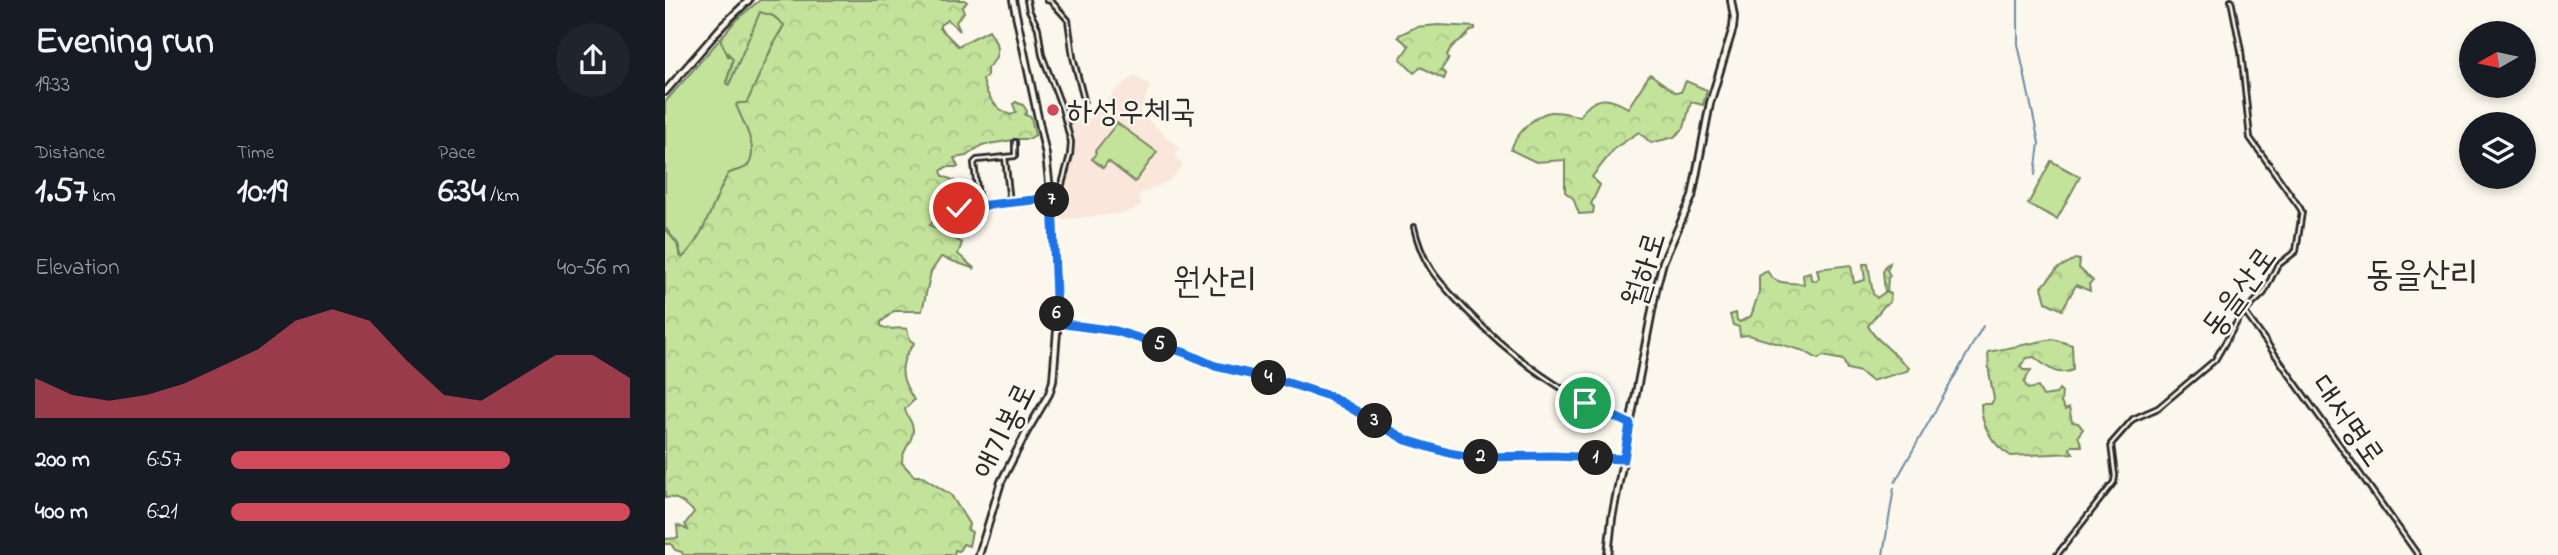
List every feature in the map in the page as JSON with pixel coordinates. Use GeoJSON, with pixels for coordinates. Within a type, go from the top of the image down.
{"type":"FeatureCollection","features":[{"type":"Feature","properties":{"kind":"street"},"geometry":{"type":"LineString","coordinates":[[665,92],[723,25],[749,0]]}},
{"type":"Feature","properties":{"kind":"street","name":"애기봉로"},"geometry":{"type":"LineString","coordinates":[[979,555],[1001,482],[1049,394],[1053,381],[1057,323],[1052,198],[1042,130],[1013,0]]}},
{"type":"Feature","properties":{"kind":"street"},"geometry":{"type":"LineString","coordinates":[[1027,0],[1038,28],[1042,55],[1062,108],[1071,142],[1053,217]]}},
{"type":"Feature","properties":{"kind":"street"},"geometry":{"type":"LineString","coordinates":[[1049,0],[1068,20],[1073,57],[1084,100]]}},
{"type":"Feature","properties":{"kind":"street","name":"월하로"},"geometry":{"type":"LineString","coordinates":[[1608,555],[1612,518],[1660,273],[1692,197],[1710,103],[1734,18],[1731,0]]}},
{"type":"Feature","properties":{"kind":"street","name":"동을산로"},"geometry":{"type":"LineString","coordinates":[[2057,555],[2114,482],[2111,444],[2133,419],[2158,408],[2209,367],[2244,311],[2264,293],[2277,266],[2294,253],[2302,212],[2283,181],[2250,138],[2241,51],[2231,0]]}},
{"type":"Feature","properties":{"kind":"street"},"geometry":{"type":"LineString","coordinates":[[979,206],[974,163],[977,160],[1016,154],[1015,142]]}},
{"type":"Feature","properties":{"kind":"street"},"geometry":{"type":"LineString","coordinates":[[1005,157],[1010,203]]}},
{"type":"Feature","properties":{"kind":"street"},"geometry":{"type":"LineString","coordinates":[[959,208],[1052,198]]}},
{"type":"Feature","properties":{"kind":"street"},"geometry":{"type":"LineString","coordinates":[[1414,227],[1422,256],[1436,280],[1498,343],[1569,394],[1630,424]]}},
{"type":"Feature","properties":{"kind":"street","name":"대서명로"},"geometry":{"type":"LineString","coordinates":[[2244,311],[2418,555]]}},
{"type":"Feature","properties":{"kind":"street"},"geometry":{"type":"LineString","coordinates":[[1057,323],[1116,331],[1186,353],[1215,366],[1318,392],[1354,409],[1406,440],[1439,450],[1471,457],[1624,459]]}},
{"type":"Feature","properties":{"kind":"shaded area"},"geometry":{"type":"Polygon","coordinates":[[[1135,75],[1150,86],[1140,113],[1179,148],[1175,156],[1183,166],[1169,181],[1138,195],[1142,205],[1125,213],[1058,220],[1073,150],[1066,115],[1083,120],[1094,117],[1115,91],[1135,75]]]}},
{"type":"Feature","properties":{"kind":"green space"},"geometry":{"type":"Polygon","coordinates":[[[760,0],[965,0],[967,2],[962,8],[964,12],[956,22],[960,31],[948,20],[940,25],[940,28],[958,46],[989,30],[997,50],[995,60],[987,68],[987,76],[983,79],[986,90],[992,101],[1006,113],[1011,115],[1016,112],[1013,104],[1016,102],[1023,105],[1027,111],[1025,115],[1031,117],[1035,135],[1029,139],[982,145],[966,156],[954,158],[958,167],[946,167],[941,171],[943,176],[955,181],[957,185],[955,199],[930,225],[962,243],[958,254],[975,269],[941,257],[931,272],[922,311],[894,311],[881,322],[881,326],[885,328],[907,329],[910,340],[914,343],[902,371],[914,400],[905,409],[913,430],[902,463],[914,476],[921,476],[951,495],[969,524],[968,530],[972,532],[969,546],[963,544],[959,551],[955,550],[954,555],[683,555],[671,544],[665,544],[665,539],[678,538],[677,525],[688,530],[685,524],[694,512],[677,499],[665,498],[665,228],[677,244],[680,256],[689,251],[728,174],[746,167],[751,158],[751,143],[736,105],[743,103],[784,25],[773,16],[760,13],[729,85],[726,83],[732,66],[731,57],[720,39],[736,20],[760,0]]]}},
{"type":"Feature","properties":{"kind":"green space"},"geometry":{"type":"Polygon","coordinates":[[[760,12],[773,16],[784,25],[746,103],[736,105],[749,135],[751,158],[746,167],[728,174],[697,240],[682,258],[678,244],[665,228],[665,102],[720,39],[728,56],[733,59],[726,83],[729,85],[760,12]]]}},
{"type":"Feature","properties":{"kind":"green space"},"geometry":{"type":"Polygon","coordinates":[[[1416,27],[1475,27],[1456,43],[1447,55],[1449,58],[1441,70],[1446,74],[1444,79],[1421,67],[1414,73],[1400,59],[1409,46],[1399,35],[1416,27]]]}},
{"type":"Feature","properties":{"kind":"green space"},"geometry":{"type":"Polygon","coordinates":[[[1650,74],[1675,92],[1681,92],[1686,81],[1707,90],[1703,105],[1691,102],[1684,128],[1674,137],[1651,143],[1639,132],[1615,148],[1592,177],[1600,185],[1591,204],[1594,207],[1593,213],[1579,214],[1573,198],[1565,192],[1565,160],[1536,162],[1511,150],[1527,126],[1545,114],[1558,112],[1580,116],[1591,104],[1602,100],[1614,101],[1628,108],[1650,74]]]}},
{"type":"Feature","properties":{"kind":"green space"},"geometry":{"type":"Polygon","coordinates":[[[1117,123],[1157,152],[1135,182],[1108,161],[1103,168],[1092,159],[1117,123]]]}},
{"type":"Feature","properties":{"kind":"green space"},"geometry":{"type":"Polygon","coordinates":[[[2051,161],[2080,177],[2057,219],[2028,204],[2051,161]]]}},
{"type":"Feature","properties":{"kind":"green space"},"geometry":{"type":"Polygon","coordinates":[[[2075,259],[2080,260],[2079,268],[2093,281],[2089,284],[2090,291],[2076,285],[2062,310],[2046,302],[2042,287],[2057,269],[2075,259]]]}},
{"type":"Feature","properties":{"kind":"green space"},"geometry":{"type":"Polygon","coordinates":[[[1890,263],[1887,270],[1890,276],[1887,292],[1891,294],[1889,303],[1868,326],[1909,368],[1907,371],[1871,381],[1860,372],[1847,369],[1843,360],[1823,356],[1818,359],[1804,351],[1748,335],[1740,336],[1739,327],[1733,325],[1730,315],[1736,313],[1740,322],[1751,316],[1759,292],[1759,276],[1767,271],[1779,281],[1804,284],[1803,274],[1810,272],[1811,279],[1816,281],[1819,278],[1817,269],[1851,265],[1854,283],[1865,280],[1863,264],[1868,264],[1873,294],[1877,298],[1885,292],[1883,272],[1890,263]]]}},
{"type":"Feature","properties":{"kind":"green space"},"geometry":{"type":"Polygon","coordinates":[[[2053,339],[2072,345],[2073,370],[2057,372],[2034,357],[2027,358],[2020,366],[2023,370],[2031,370],[2024,382],[2028,389],[2038,387],[2043,396],[2056,394],[2059,389],[2062,392],[2061,403],[2065,410],[2069,408],[2072,422],[2078,423],[2083,429],[2078,436],[2082,446],[2072,446],[2070,449],[2073,453],[2011,456],[1993,440],[1983,419],[1981,404],[1991,404],[1994,399],[1988,352],[2053,339]]]}},
{"type":"Feature","properties":{"kind":"waterway"},"geometry":{"type":"LineString","coordinates":[[2018,0],[2018,44],[2039,143],[2035,175]]}},
{"type":"Feature","properties":{"kind":"waterway"},"geometry":{"type":"LineString","coordinates":[[1895,482],[1983,326]]}},
{"type":"Feature","properties":{"kind":"waterway"},"geometry":{"type":"LineString","coordinates":[[1883,555],[1894,488]]}},
{"type":"Feature","properties":{"kind":"place","name":"하성우체국"},"geometry":{"type":"Point","coordinates":[1053,110]}},
{"type":"Feature","properties":{"kind":"district","name":"동을산리"},"geometry":{"type":"Point","coordinates":[2422,273]}},
{"type":"Feature","properties":{"kind":"district","name":"원산리"},"geometry":{"type":"Point","coordinates":[1215,280]}},
{"type":"Feature","properties":{"kind":"route"},"geometry":{"type":"LineString","coordinates":[[959,208],[1052,198],[1057,323],[1085,329],[1116,331],[1186,353],[1215,366],[1318,392],[1332,397],[1413,443],[1471,457],[1624,459],[1630,424],[1585,403]]}}]}
